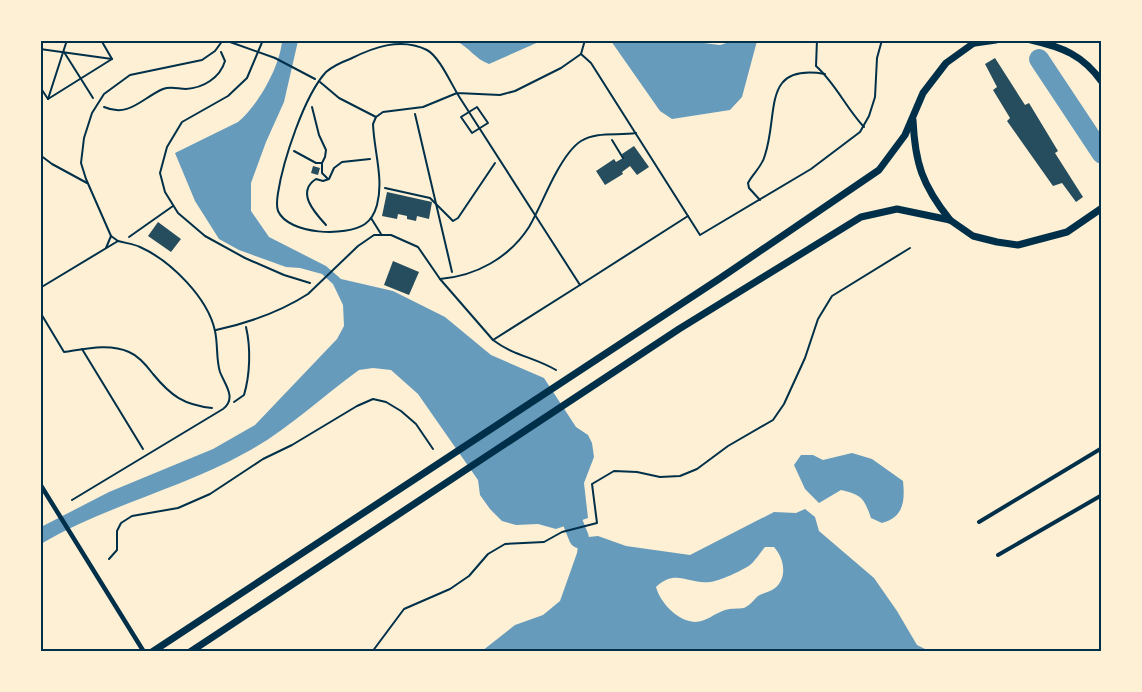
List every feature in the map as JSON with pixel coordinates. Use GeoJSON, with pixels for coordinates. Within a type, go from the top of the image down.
{"type":"FeatureCollection","features":[{"type":"Feature","properties":{"kind":"main road"},"geometry":{"type":"LineString","coordinates":[[152,651],[707,287],[879,170],[905,135],[923,93],[946,63],[976,42],[996,40]]}},
{"type":"Feature","properties":{"kind":"main road"},"geometry":{"type":"LineString","coordinates":[[1031,40],[1078,56],[1094,71],[1101,82]]}},
{"type":"Feature","properties":{"kind":"main road"},"geometry":{"type":"LineString","coordinates":[[913,118],[914,146],[921,175],[936,203],[950,220],[973,236],[1018,245],[1067,232],[1101,208]]}},
{"type":"Feature","properties":{"kind":"main road"},"geometry":{"type":"LineString","coordinates":[[1095,213],[1101,200]]}},
{"type":"Feature","properties":{"kind":"main road"},"geometry":{"type":"LineString","coordinates":[[190,651],[718,305],[861,217],[897,209],[950,220]]}},
{"type":"Feature","properties":{"kind":"street"},"geometry":{"type":"LineString","coordinates":[[979,522],[1101,448]]}},
{"type":"Feature","properties":{"kind":"street"},"geometry":{"type":"LineString","coordinates":[[40,484],[144,651]]}},
{"type":"Feature","properties":{"kind":"street"},"geometry":{"type":"LineString","coordinates":[[998,555],[1101,495]]}},
{"type":"Feature","properties":{"kind":"lane"},"geometry":{"type":"LineString","coordinates":[[72,500],[223,409],[230,397],[220,371],[215,330],[206,306],[184,279],[140,247],[120,242],[111,236],[81,163],[84,138],[92,113],[104,94],[130,75],[202,60],[224,40]]}},
{"type":"Feature","properties":{"kind":"lane"},"geometry":{"type":"LineString","coordinates":[[580,285],[498,158],[480,128],[469,112],[457,93],[437,60],[428,51],[406,45],[388,44],[369,49],[328,71],[319,81],[289,148],[276,201],[277,210],[290,223],[301,228],[335,233],[353,230],[365,224],[371,218],[377,204],[379,187],[373,124],[376,117],[383,112],[413,109],[437,102],[457,93],[500,95],[515,91],[561,68],[580,54],[585,40]]}},
{"type":"Feature","properties":{"kind":"lane"},"geometry":{"type":"LineString","coordinates":[[817,40],[816,66],[834,83],[851,114],[864,127]]}},
{"type":"Feature","properties":{"kind":"lane"},"geometry":{"type":"LineString","coordinates":[[580,54],[591,63],[700,235],[840,149],[860,132],[869,117],[875,98],[877,58],[882,40]]}},
{"type":"Feature","properties":{"kind":"lane"},"geometry":{"type":"LineString","coordinates":[[760,200],[749,188],[748,183],[765,158],[771,134],[777,88],[785,78],[797,72],[825,74]]}},
{"type":"Feature","properties":{"kind":"lane"},"geometry":{"type":"LineString","coordinates":[[319,81],[339,98],[376,117]]}},
{"type":"Feature","properties":{"kind":"lane"},"geometry":{"type":"LineString","coordinates":[[477,107],[488,123],[480,128],[472,133],[461,117],[477,107]]}},
{"type":"Feature","properties":{"kind":"lane"},"geometry":{"type":"LineString","coordinates":[[440,279],[474,273],[494,262],[512,248],[528,228],[551,181],[571,150],[579,142],[590,136],[636,133]]}},
{"type":"Feature","properties":{"kind":"lane"},"geometry":{"type":"LineString","coordinates":[[40,154],[52,164],[88,184]]}},
{"type":"Feature","properties":{"kind":"lane"},"geometry":{"type":"LineString","coordinates":[[493,340],[688,216]]}},
{"type":"Feature","properties":{"kind":"lane"},"geometry":{"type":"LineString","coordinates":[[371,218],[381,235]]}},
{"type":"Feature","properties":{"kind":"lane"},"geometry":{"type":"LineString","coordinates":[[215,330],[245,322],[300,299],[358,246],[374,235],[391,235],[418,247],[440,279],[493,340],[507,350],[556,370]]}},
{"type":"Feature","properties":{"kind":"lane"},"geometry":{"type":"LineString","coordinates":[[106,248],[111,236]]}},
{"type":"Feature","properties":{"kind":"lane"},"geometry":{"type":"LineString","coordinates":[[40,288],[120,242]]}},
{"type":"Feature","properties":{"kind":"path"},"geometry":{"type":"LineString","coordinates":[[48,99],[68,40]]}},
{"type":"Feature","properties":{"kind":"path"},"geometry":{"type":"LineString","coordinates":[[101,40],[112,59]]}},
{"type":"Feature","properties":{"kind":"path"},"geometry":{"type":"LineString","coordinates":[[224,40],[274,58],[319,81]]}},
{"type":"Feature","properties":{"kind":"path"},"geometry":{"type":"LineString","coordinates":[[263,40],[247,78],[228,96],[182,122],[167,147],[160,173],[165,192],[178,213],[205,236],[235,253],[284,275],[316,285]]}},
{"type":"Feature","properties":{"kind":"path"},"geometry":{"type":"LineString","coordinates":[[64,52],[98,103],[107,109],[118,111],[132,109],[170,87],[185,89],[201,87],[223,69],[225,61],[218,46]]}},
{"type":"Feature","properties":{"kind":"path"},"geometry":{"type":"LineString","coordinates":[[40,48],[112,59]]}},
{"type":"Feature","properties":{"kind":"path"},"geometry":{"type":"LineString","coordinates":[[48,99],[112,59]]}},
{"type":"Feature","properties":{"kind":"path"},"geometry":{"type":"LineString","coordinates":[[40,87],[48,99]]}},
{"type":"Feature","properties":{"kind":"path"},"geometry":{"type":"LineString","coordinates":[[309,102],[326,150],[322,173],[328,179]]}},
{"type":"Feature","properties":{"kind":"path"},"geometry":{"type":"LineString","coordinates":[[413,109],[454,277]]}},
{"type":"Feature","properties":{"kind":"path"},"geometry":{"type":"LineString","coordinates":[[609,135],[623,158]]}},
{"type":"Feature","properties":{"kind":"path"},"geometry":{"type":"LineString","coordinates":[[289,148],[316,163],[322,163]]}},
{"type":"Feature","properties":{"kind":"path"},"geometry":{"type":"LineString","coordinates":[[335,233],[314,211],[306,197],[307,189],[316,179],[323,181],[328,179],[334,168],[342,162],[350,163],[377,158]]}},
{"type":"Feature","properties":{"kind":"path"},"geometry":{"type":"LineString","coordinates":[[379,187],[430,198],[453,221],[458,218],[498,158]]}},
{"type":"Feature","properties":{"kind":"path"},"geometry":{"type":"LineString","coordinates":[[120,242],[174,206]]}},
{"type":"Feature","properties":{"kind":"path"},"geometry":{"type":"LineString","coordinates":[[372,651],[405,609],[450,589],[470,576],[488,554],[505,544],[544,542],[562,532],[597,523],[592,484],[614,471],[637,472],[660,477],[680,476],[697,469],[728,446],[773,420],[806,358],[818,319],[832,296],[910,248]]}},
{"type":"Feature","properties":{"kind":"path"},"geometry":{"type":"LineString","coordinates":[[40,312],[64,352],[115,348],[131,352],[146,364],[177,398],[198,406],[223,409]]}},
{"type":"Feature","properties":{"kind":"path"},"geometry":{"type":"LineString","coordinates":[[228,403],[237,401],[244,395],[247,386],[250,340],[245,322]]}},
{"type":"Feature","properties":{"kind":"path"},"geometry":{"type":"LineString","coordinates":[[82,349],[147,455]]}},
{"type":"Feature","properties":{"kind":"path"},"geometry":{"type":"LineString","coordinates":[[109,559],[117,550],[117,531],[121,523],[132,516],[178,508],[210,494],[263,459],[373,399],[386,402],[401,411],[416,424],[433,449]]}},
{"type":"Feature","properties":{"kind":"water"},"geometry":{"type":"Polygon","coordinates":[[[282,41],[298,41],[284,102],[251,183],[251,211],[269,237],[326,266],[341,279],[393,291],[445,317],[491,355],[544,378],[576,427],[588,435],[592,443],[594,457],[584,483],[588,518],[556,529],[538,524],[516,525],[502,521],[480,495],[478,480],[418,394],[391,370],[373,368],[359,370],[290,424],[245,453],[195,477],[91,519],[41,544],[41,527],[109,492],[213,449],[255,425],[337,339],[344,326],[343,305],[333,284],[322,274],[286,267],[239,250],[219,239],[195,201],[175,153],[238,122],[246,115],[267,85],[277,62],[282,41]]]}},
{"type":"Feature","properties":{"kind":"water"},"geometry":{"type":"Polygon","coordinates":[[[456,41],[541,41],[489,64],[456,41]]]}},
{"type":"Feature","properties":{"kind":"water"},"geometry":{"type":"Polygon","coordinates":[[[611,41],[687,41],[720,45],[733,41],[757,41],[742,97],[730,110],[672,119],[660,111],[611,41]]]}},
{"type":"Feature","properties":{"kind":"water"},"geometry":{"type":"Polygon","coordinates":[[[852,453],[872,459],[903,481],[902,507],[895,517],[882,523],[871,518],[861,498],[841,490],[819,503],[805,489],[794,465],[801,455],[813,455],[823,460],[852,453]]]}},
{"type":"Feature","properties":{"kind":"water"},"geometry":{"type":"Polygon","coordinates":[[[805,509],[815,517],[819,531],[874,578],[917,645],[929,651],[482,651],[515,625],[543,615],[560,601],[577,553],[579,538],[598,536],[626,546],[690,555],[774,512],[796,513],[805,509]],[[765,547],[750,565],[725,578],[702,582],[683,578],[670,579],[656,587],[658,593],[670,610],[688,621],[699,622],[725,610],[744,608],[758,596],[775,588],[782,578],[782,562],[774,547],[765,547]]]}},
{"type":"Feature","properties":{"kind":"building"},"geometry":{"type":"Polygon","coordinates":[[[995,58],[1025,105],[1029,103],[1058,151],[1055,153],[1083,197],[1076,202],[1062,183],[1053,186],[1007,121],[1010,118],[993,90],[997,87],[985,64],[995,58]]]}},
{"type":"Feature","properties":{"kind":"building"},"geometry":{"type":"Polygon","coordinates":[[[634,146],[649,167],[637,175],[630,166],[622,172],[623,174],[605,185],[596,171],[614,159],[616,162],[623,158],[622,154],[634,146]]]}},
{"type":"Feature","properties":{"kind":"building"},"geometry":{"type":"Polygon","coordinates":[[[313,166],[320,168],[318,175],[311,173],[313,166]]]}},
{"type":"Feature","properties":{"kind":"building"},"geometry":{"type":"Polygon","coordinates":[[[387,192],[432,202],[429,219],[417,216],[416,221],[398,214],[397,219],[382,216],[387,192]]]}},
{"type":"Feature","properties":{"kind":"building"},"geometry":{"type":"Polygon","coordinates":[[[158,222],[181,239],[171,252],[148,236],[158,222]]]}},
{"type":"Feature","properties":{"kind":"building"},"geometry":{"type":"Polygon","coordinates":[[[393,261],[419,272],[409,295],[384,285],[393,261]]]}},
{"type":"Feature","properties":{"kind":"waterway"},"geometry":{"type":"LineString","coordinates":[[1039,59],[1102,154]]}},
{"type":"Feature","properties":{"kind":"waterway"},"geometry":{"type":"LineString","coordinates":[[573,523],[579,538]]}}]}
